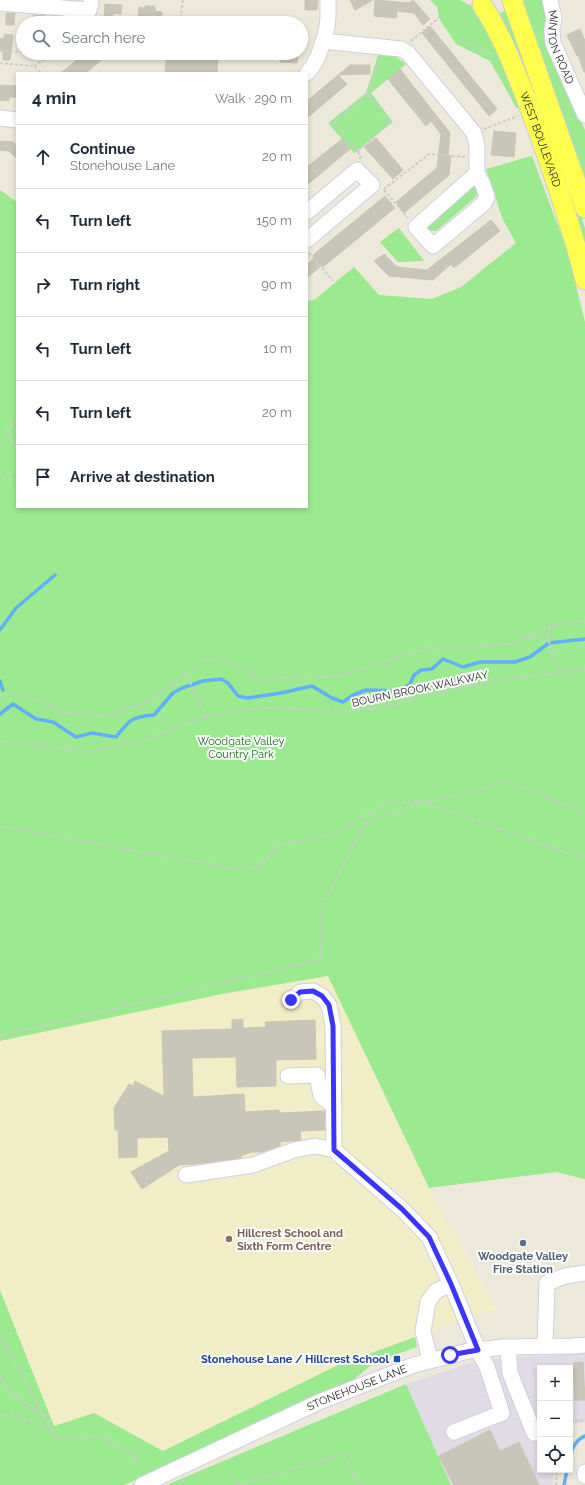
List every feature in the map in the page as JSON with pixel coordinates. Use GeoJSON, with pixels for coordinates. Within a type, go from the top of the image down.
{"type":"FeatureCollection","features":[{"type":"Feature","properties":{"kind":"main road"},"geometry":{"type":"LineString","coordinates":[[478,3],[498,6],[511,0]]}},
{"type":"Feature","properties":{"kind":"main road","name":"WEST BOULEVARD"},"geometry":{"type":"LineString","coordinates":[[511,0],[585,208]]}},
{"type":"Feature","properties":{"kind":"main road","name":"WEST BOULEVARD"},"geometry":{"type":"LineString","coordinates":[[478,3],[505,45],[540,133],[585,280]]}},
{"type":"Feature","properties":{"kind":"street"},"geometry":{"type":"LineString","coordinates":[[308,72],[317,59],[323,41],[328,17],[328,0]]}},
{"type":"Feature","properties":{"kind":"street","name":"MINTON ROAD"},"geometry":{"type":"LineString","coordinates":[[550,0],[554,18],[552,31],[553,43],[585,115]]}},
{"type":"Feature","properties":{"kind":"street"},"geometry":{"type":"LineString","coordinates":[[0,3],[91,5],[85,16]]}},
{"type":"Feature","properties":{"kind":"street"},"geometry":{"type":"LineString","coordinates":[[323,41],[394,48],[408,53],[474,133],[476,145],[476,165],[487,197],[484,203],[433,246],[416,227],[476,165]]}},
{"type":"Feature","properties":{"kind":"street"},"geometry":{"type":"LineString","coordinates":[[0,118],[16,120]]}},
{"type":"Feature","properties":{"kind":"street"},"geometry":{"type":"LineString","coordinates":[[308,211],[357,170],[378,188],[308,239]]}},
{"type":"Feature","properties":{"kind":"street"},"geometry":{"type":"LineString","coordinates":[[291,1000],[300,992],[313,991],[322,996],[329,1005],[333,1026],[334,1150]]}},
{"type":"Feature","properties":{"kind":"street"},"geometry":{"type":"LineString","coordinates":[[288,1076],[317,1075],[321,1096],[334,1106]]}},
{"type":"Feature","properties":{"kind":"street"},"geometry":{"type":"LineString","coordinates":[[186,1175],[252,1165],[294,1150],[315,1146],[334,1150],[402,1209],[429,1237],[451,1284],[478,1350],[487,1367],[502,1413],[454,1432]]}},
{"type":"Feature","properties":{"kind":"street"},"geometry":{"type":"LineString","coordinates":[[545,1346],[546,1284],[565,1276],[585,1273]]}},
{"type":"Feature","properties":{"kind":"street"},"geometry":{"type":"LineString","coordinates":[[430,1360],[423,1331],[428,1302],[436,1290],[451,1284]]}},
{"type":"Feature","properties":{"kind":"street","name":"STONEHOUSE LANE"},"geometry":{"type":"LineString","coordinates":[[145,1484],[319,1402],[414,1365],[430,1360],[478,1350],[508,1346],[585,1345]]}},
{"type":"Feature","properties":{"kind":"street"},"geometry":{"type":"LineString","coordinates":[[508,1346],[510,1373],[534,1433]]}},
{"type":"Feature","properties":{"kind":"path"},"geometry":{"type":"LineString","coordinates":[[181,16],[183,0]]}},
{"type":"Feature","properties":{"kind":"path"},"geometry":{"type":"LineString","coordinates":[[357,170],[361,156],[334,123],[367,94],[394,48],[442,15]]}},
{"type":"Feature","properties":{"kind":"path"},"geometry":{"type":"LineString","coordinates":[[461,41],[493,56]]}},
{"type":"Feature","properties":{"kind":"path"},"geometry":{"type":"LineString","coordinates":[[0,51],[16,52]]}},
{"type":"Feature","properties":{"kind":"path"},"geometry":{"type":"LineString","coordinates":[[0,63],[34,66],[43,60]]}},
{"type":"Feature","properties":{"kind":"path"},"geometry":{"type":"LineString","coordinates":[[34,66],[40,72]]}},
{"type":"Feature","properties":{"kind":"path"},"geometry":{"type":"LineString","coordinates":[[357,152],[390,122],[367,94]]}},
{"type":"Feature","properties":{"kind":"path"},"geometry":{"type":"LineString","coordinates":[[474,133],[531,111]]}},
{"type":"Feature","properties":{"kind":"path"},"geometry":{"type":"LineString","coordinates":[[416,227],[378,188],[429,154],[476,165]]}},
{"type":"Feature","properties":{"kind":"path"},"geometry":{"type":"LineString","coordinates":[[308,251],[334,281]]}},
{"type":"Feature","properties":{"kind":"path"},"geometry":{"type":"LineString","coordinates":[[16,422],[7,428],[11,440],[16,445]]}},
{"type":"Feature","properties":{"kind":"path"},"geometry":{"type":"LineString","coordinates":[[0,474],[5,478],[16,480]]}},
{"type":"Feature","properties":{"kind":"path"},"geometry":{"type":"LineString","coordinates":[[0,695],[21,694],[68,713],[107,716],[145,703],[206,658],[230,664],[260,679],[339,676],[428,648],[511,644],[551,626],[585,621]]}},
{"type":"Feature","properties":{"kind":"path"},"geometry":{"type":"LineString","coordinates":[[551,626],[549,640],[552,654],[561,672]]}},
{"type":"Feature","properties":{"kind":"path"},"geometry":{"type":"LineString","coordinates":[[524,638],[549,640]]}},
{"type":"Feature","properties":{"kind":"path","name":"BOURN BROOK WALKWAY"},"geometry":{"type":"LineString","coordinates":[[0,742],[32,744],[88,752],[142,741],[207,716],[270,708],[350,712],[392,705],[488,682],[585,669]]}},
{"type":"Feature","properties":{"kind":"path"},"geometry":{"type":"LineString","coordinates":[[186,673],[199,703],[207,716]]}},
{"type":"Feature","properties":{"kind":"path"},"geometry":{"type":"LineString","coordinates":[[0,1036],[321,959],[322,908],[363,825],[423,802],[464,794],[508,780],[585,813]]}},
{"type":"Feature","properties":{"kind":"path"},"geometry":{"type":"LineString","coordinates":[[0,826],[242,870],[260,865],[278,846],[336,833],[389,802],[423,802],[585,859]]}},
{"type":"Feature","properties":{"kind":"path"},"geometry":{"type":"LineString","coordinates":[[0,1335],[54,1435],[62,1439],[94,1436],[106,1439],[131,1453],[139,1464]]}},
{"type":"Feature","properties":{"kind":"path"},"geometry":{"type":"LineString","coordinates":[[0,1377],[8,1384],[13,1395],[45,1417]]}},
{"type":"Feature","properties":{"kind":"path"},"geometry":{"type":"LineString","coordinates":[[0,1415],[12,1415],[32,1422],[48,1425]]}},
{"type":"Feature","properties":{"kind":"path"},"geometry":{"type":"LineString","coordinates":[[573,1422],[585,1420]]}},
{"type":"Feature","properties":{"kind":"path"},"geometry":{"type":"LineString","coordinates":[[237,1485],[344,1454],[360,1485]]}},
{"type":"Feature","properties":{"kind":"path"},"geometry":{"type":"LineString","coordinates":[[556,1473],[556,1485]]}},
{"type":"Feature","properties":{"kind":"shaded area","name":"Hillcrest School and Sixth Form Centre"},"geometry":{"type":"Polygon","coordinates":[[[328,976],[429,1188],[497,1309],[460,1320],[336,1366],[163,1451],[94,1413],[54,1427],[0,1290],[0,1041],[222,994],[328,976]]]}},
{"type":"Feature","properties":{"kind":"shaded area"},"geometry":{"type":"Polygon","coordinates":[[[585,1353],[585,1422],[573,1424],[573,1365],[537,1365],[537,1473],[554,1473],[552,1485],[451,1485],[406,1384],[473,1362],[503,1358],[585,1353]]]}},
{"type":"Feature","properties":{"kind":"green space"},"geometry":{"type":"Polygon","coordinates":[[[430,0],[460,0],[475,8],[499,47],[523,105],[517,109],[490,61],[456,44],[440,20],[437,7],[430,0]]]}},
{"type":"Feature","properties":{"kind":"green space"},"geometry":{"type":"Polygon","coordinates":[[[524,0],[546,0],[547,42],[557,71],[585,130],[585,187],[522,5],[524,0]]]}},
{"type":"Feature","properties":{"kind":"green space"},"geometry":{"type":"Polygon","coordinates":[[[509,9],[573,189],[585,228],[585,256],[532,94],[500,13],[509,9]]]}},
{"type":"Feature","properties":{"kind":"green space"},"geometry":{"type":"Polygon","coordinates":[[[379,52],[393,55],[406,64],[371,93],[393,122],[354,153],[328,123],[366,93],[379,52]]]}},
{"type":"Feature","properties":{"kind":"green space","name":"Woodgate Valley Country Park"},"geometry":{"type":"Polygon","coordinates":[[[532,156],[567,250],[585,322],[585,1179],[556,1172],[429,1188],[328,976],[222,994],[0,1041],[0,190],[16,201],[16,508],[308,508],[308,301],[314,300],[354,267],[379,295],[432,299],[461,287],[516,243],[503,220],[486,169],[532,156]]]}},
{"type":"Feature","properties":{"kind":"green space"},"geometry":{"type":"Polygon","coordinates":[[[473,186],[478,188],[479,192],[476,197],[436,231],[429,230],[426,223],[473,186]]]}},
{"type":"Feature","properties":{"kind":"green space"},"geometry":{"type":"Polygon","coordinates":[[[399,228],[424,261],[398,262],[380,242],[399,228]]]}},
{"type":"Feature","properties":{"kind":"green space"},"geometry":{"type":"Polygon","coordinates":[[[0,1290],[54,1426],[94,1413],[163,1451],[336,1366],[415,1337],[417,1347],[375,1362],[346,1386],[124,1485],[0,1485],[0,1290]]]}},
{"type":"Feature","properties":{"kind":"green space"},"geometry":{"type":"Polygon","coordinates":[[[406,1384],[451,1485],[166,1485],[406,1384]]]}},
{"type":"Feature","properties":{"kind":"building"},"geometry":{"type":"Polygon","coordinates":[[[305,0],[318,0],[317,10],[305,10],[305,0]]]}},
{"type":"Feature","properties":{"kind":"building"},"geometry":{"type":"Polygon","coordinates":[[[350,0],[373,0],[355,10],[350,0]]]}},
{"type":"Feature","properties":{"kind":"building"},"geometry":{"type":"Polygon","coordinates":[[[375,0],[409,3],[413,0],[430,19],[423,25],[414,13],[397,11],[396,18],[374,16],[375,0]]]}},
{"type":"Feature","properties":{"kind":"building"},"geometry":{"type":"Polygon","coordinates":[[[105,4],[122,5],[121,14],[113,13],[113,16],[104,16],[105,4]]]}},
{"type":"Feature","properties":{"kind":"building"},"geometry":{"type":"Polygon","coordinates":[[[145,6],[155,6],[155,11],[162,12],[162,16],[138,16],[139,7],[145,8],[145,6]]]}},
{"type":"Feature","properties":{"kind":"building"},"geometry":{"type":"Polygon","coordinates":[[[6,13],[15,13],[14,25],[6,25],[6,13]]]}},
{"type":"Feature","properties":{"kind":"building"},"geometry":{"type":"Polygon","coordinates":[[[430,26],[497,109],[489,116],[422,33],[430,26]]]}},
{"type":"Feature","properties":{"kind":"building"},"geometry":{"type":"Polygon","coordinates":[[[580,29],[585,41],[585,72],[567,35],[580,29]]]}},
{"type":"Feature","properties":{"kind":"building"},"geometry":{"type":"Polygon","coordinates":[[[4,34],[13,35],[10,60],[3,60],[3,50],[0,50],[0,38],[4,39],[4,34]]]}},
{"type":"Feature","properties":{"kind":"building"},"geometry":{"type":"Polygon","coordinates":[[[77,60],[101,60],[87,72],[62,72],[77,60]]]}},
{"type":"Feature","properties":{"kind":"building"},"geometry":{"type":"Polygon","coordinates":[[[166,60],[218,60],[217,72],[165,72],[166,60]]]}},
{"type":"Feature","properties":{"kind":"building"},"geometry":{"type":"Polygon","coordinates":[[[280,60],[297,60],[297,63],[280,62],[280,60]]]}},
{"type":"Feature","properties":{"kind":"building"},"geometry":{"type":"Polygon","coordinates":[[[350,65],[370,65],[370,74],[338,75],[350,65]]]}},
{"type":"Feature","properties":{"kind":"building"},"geometry":{"type":"Polygon","coordinates":[[[400,69],[450,133],[448,156],[451,156],[449,175],[404,213],[396,202],[437,168],[441,134],[431,121],[426,126],[388,79],[400,69]]]}},
{"type":"Feature","properties":{"kind":"building"},"geometry":{"type":"Polygon","coordinates":[[[338,75],[347,84],[308,117],[308,100],[338,75]]]}},
{"type":"Feature","properties":{"kind":"building"},"geometry":{"type":"Polygon","coordinates":[[[0,85],[16,86],[16,97],[9,97],[9,101],[0,100],[0,85]]]}},
{"type":"Feature","properties":{"kind":"building"},"geometry":{"type":"Polygon","coordinates":[[[494,131],[516,133],[514,157],[491,155],[494,131]]]}},
{"type":"Feature","properties":{"kind":"building"},"geometry":{"type":"Polygon","coordinates":[[[376,138],[403,170],[393,179],[364,147],[376,138]]]}},
{"type":"Feature","properties":{"kind":"building"},"geometry":{"type":"Polygon","coordinates":[[[342,139],[350,149],[308,184],[308,166],[342,139]]]}},
{"type":"Feature","properties":{"kind":"building"},"geometry":{"type":"Polygon","coordinates":[[[0,141],[13,142],[16,146],[16,158],[9,151],[0,150],[0,141]]]}},
{"type":"Feature","properties":{"kind":"building"},"geometry":{"type":"Polygon","coordinates":[[[385,196],[395,208],[323,267],[322,265],[308,277],[308,263],[315,258],[313,255],[385,196]]]}},
{"type":"Feature","properties":{"kind":"building"},"geometry":{"type":"Polygon","coordinates":[[[491,220],[500,231],[454,268],[451,264],[433,280],[389,276],[374,261],[384,254],[397,267],[427,270],[491,220]]]}},
{"type":"Feature","properties":{"kind":"building"},"geometry":{"type":"Polygon","coordinates":[[[243,1019],[243,1028],[266,1027],[265,1022],[315,1020],[316,1059],[276,1060],[276,1086],[237,1087],[236,1057],[192,1058],[193,1097],[244,1094],[245,1112],[279,1110],[279,1113],[325,1111],[325,1130],[300,1131],[301,1140],[280,1142],[280,1146],[263,1152],[251,1152],[241,1156],[241,1158],[179,1165],[142,1189],[131,1172],[169,1151],[168,1137],[137,1138],[137,1157],[119,1158],[118,1130],[115,1130],[114,1108],[129,1084],[133,1086],[135,1081],[164,1096],[162,1031],[232,1029],[232,1020],[243,1019]]]}},
{"type":"Feature","properties":{"kind":"building"},"geometry":{"type":"Polygon","coordinates":[[[583,1362],[585,1400],[575,1400],[573,1363],[583,1362]]]}},
{"type":"Feature","properties":{"kind":"building"},"geometry":{"type":"Polygon","coordinates":[[[490,1430],[500,1451],[519,1442],[539,1485],[454,1485],[439,1456],[490,1430]]]}},
{"type":"Feature","properties":{"kind":"waterway"},"geometry":{"type":"LineString","coordinates":[[0,630],[16,608],[55,575]]}},
{"type":"Feature","properties":{"kind":"waterway"},"geometry":{"type":"LineString","coordinates":[[0,714],[13,704],[36,719],[53,722],[76,737],[92,733],[116,737],[131,720],[154,715],[173,693],[182,688],[203,681],[221,679],[228,683],[238,696],[247,698],[281,693],[312,686],[332,698],[343,702],[353,695],[366,690],[400,691],[410,684],[414,675],[421,670],[432,669],[443,659],[463,667],[480,662],[515,662],[530,657],[549,643],[585,639]]}},
{"type":"Feature","properties":{"kind":"waterway"},"geometry":{"type":"LineString","coordinates":[[0,681],[3,690]]}},
{"type":"Feature","properties":{"kind":"waterway"},"geometry":{"type":"LineString","coordinates":[[573,1448],[575,1444],[585,1436]]}},
{"type":"Feature","properties":{"kind":"waterway"},"geometry":{"type":"LineString","coordinates":[[564,1485],[566,1473]]}},
{"type":"Feature","properties":{"kind":"place","name":"Hillcrest School and Sixth Form Centre"},"geometry":{"type":"Point","coordinates":[229,1239]}},
{"type":"Feature","properties":{"kind":"place","name":"Woodgate Valley Fire Station"},"geometry":{"type":"Point","coordinates":[523,1243]}},
{"type":"Feature","properties":{"kind":"place","name":"Stonehouse Lane / Hillcrest School"},"geometry":{"type":"Point","coordinates":[397,1359]}},
{"type":"Feature","properties":{"kind":"route"},"geometry":{"type":"LineString","coordinates":[[291,1000],[300,992],[313,991],[322,996],[329,1005],[333,1026],[334,1150],[352,1164],[402,1209],[429,1237],[451,1284],[478,1350],[450,1355]]}}]}
